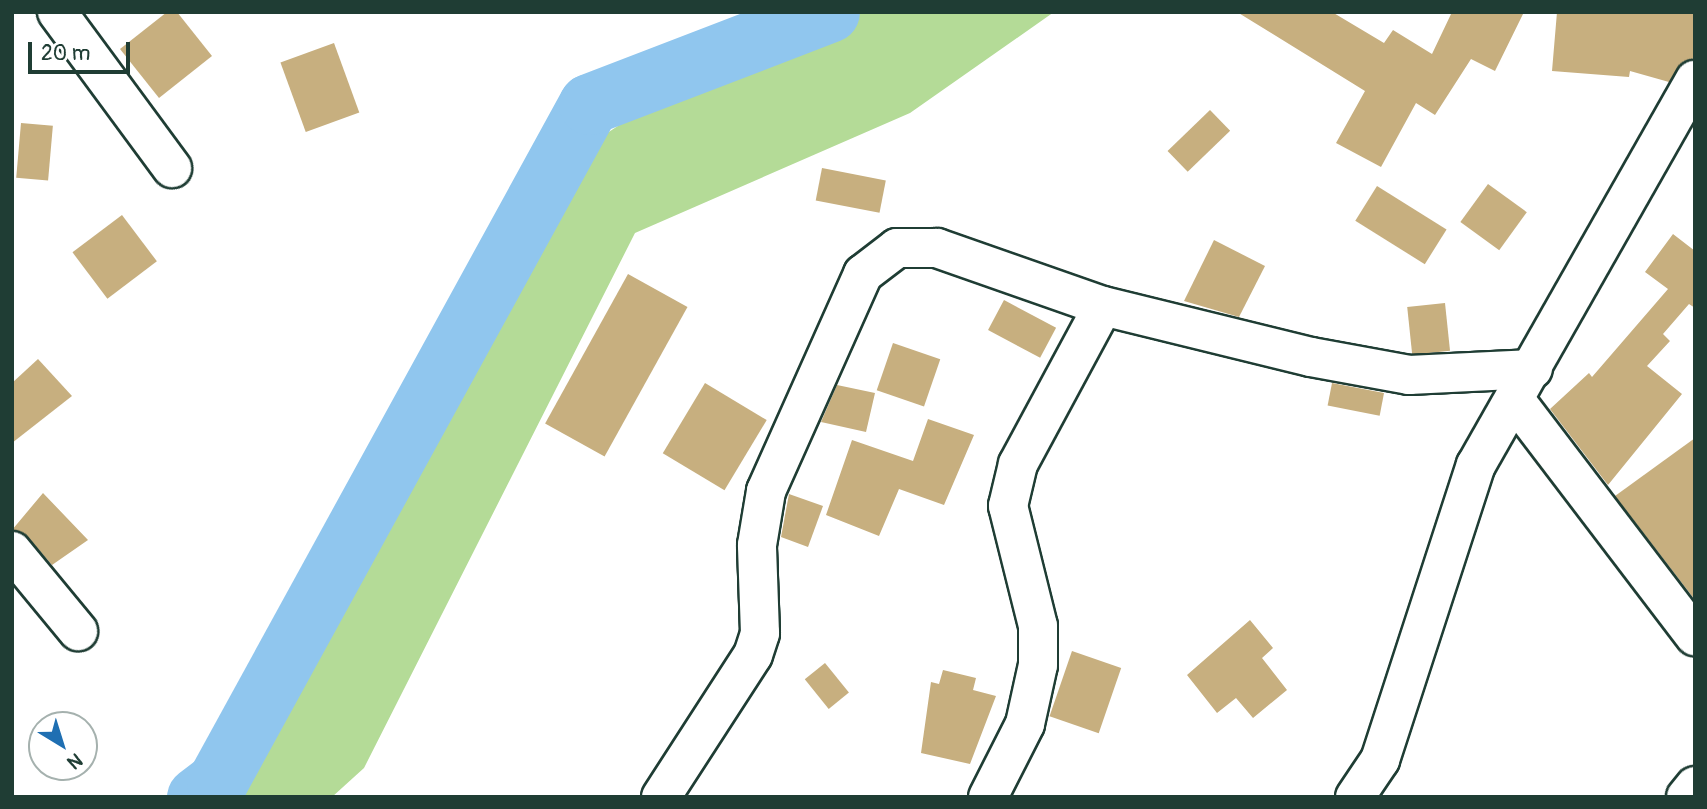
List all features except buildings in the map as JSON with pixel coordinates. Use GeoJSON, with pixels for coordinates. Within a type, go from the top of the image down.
{"type":"FeatureCollection","features":[{"type":"Feature","properties":{"kind":"street"},"geometry":{"type":"LineString","coordinates":[[57,12],[172,168]]}},
{"type":"Feature","properties":{"kind":"street"},"geometry":{"type":"LineString","coordinates":[[1355,797],[1380,760],[1455,516],[1524,384],[1695,80]]}},
{"type":"Feature","properties":{"kind":"street"},"geometry":{"type":"LineString","coordinates":[[661,797],[753,655],[760,633],[757,545],[766,491],[863,274],[897,248],[937,248],[1103,306],[1409,374],[1524,384]]}},
{"type":"Feature","properties":{"kind":"street"},"geometry":{"type":"LineString","coordinates":[[988,797],[1025,724],[1038,665],[1038,626],[1008,506],[1018,464],[1103,306]]}},
{"type":"Feature","properties":{"kind":"street"},"geometry":{"type":"LineString","coordinates":[[1524,384],[1695,636]]}},
{"type":"Feature","properties":{"kind":"street"},"geometry":{"type":"LineString","coordinates":[[12,551],[78,631]]}},
{"type":"Feature","properties":{"kind":"street"},"geometry":{"type":"LineString","coordinates":[[1686,797],[1695,786]]}},
{"type":"Feature","properties":{"kind":"green space"},"geometry":{"type":"Polygon","coordinates":[[[791,12],[1054,12],[910,113],[635,233],[364,768],[332,797],[181,797],[330,613],[510,197],[791,12]]]}},
{"type":"Feature","properties":{"kind":"waterway"},"geometry":{"type":"LineString","coordinates":[[197,797],[217,782],[589,104],[829,12]]}}]}
